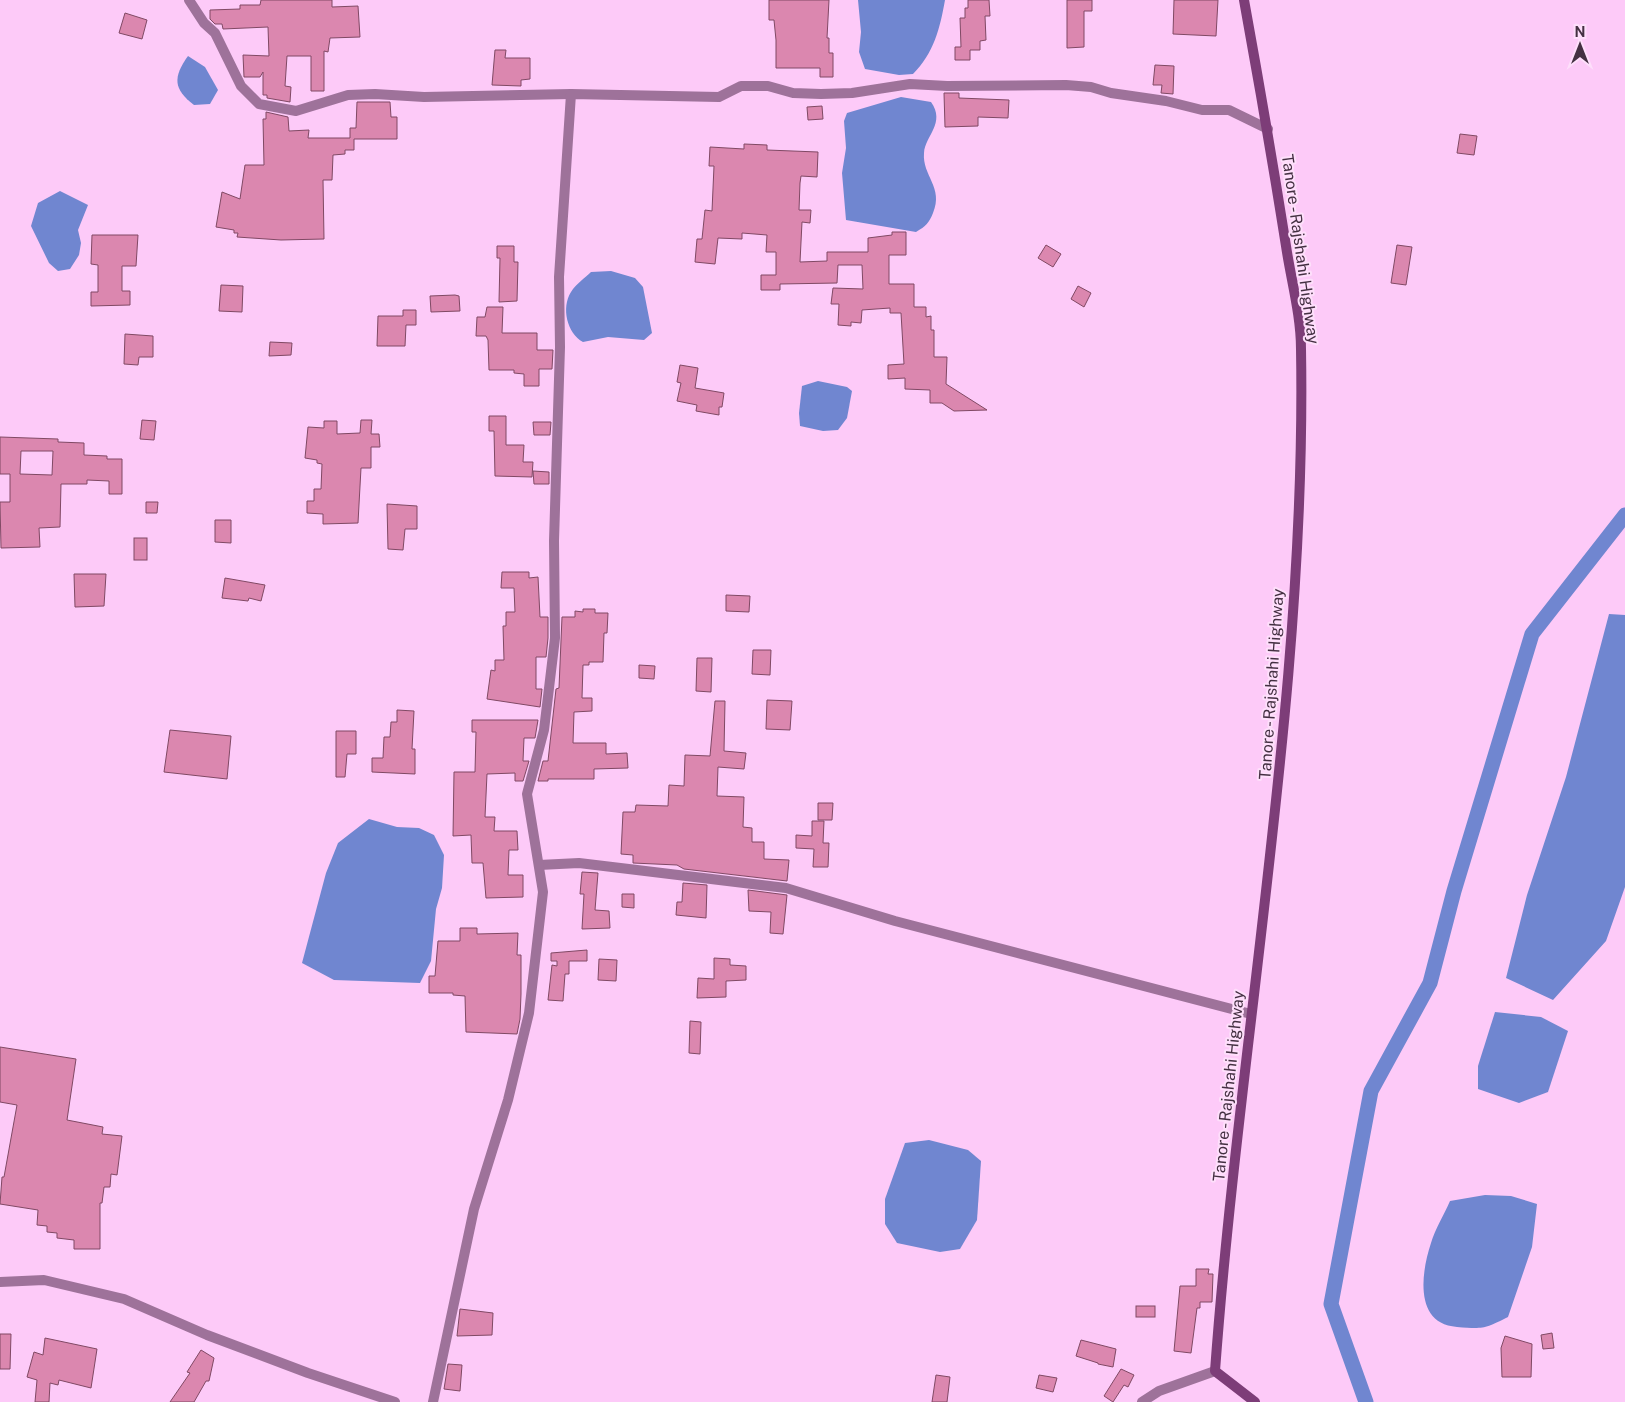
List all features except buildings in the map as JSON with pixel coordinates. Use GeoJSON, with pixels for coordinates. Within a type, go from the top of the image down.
{"type":"FeatureCollection","features":[{"type":"Feature","properties":{"kind":"main road","name":"Tanore - Rajshahi Highway"},"geometry":{"type":"LineString","coordinates":[[1215,1371],[1228,1225],[1284,736],[1300,485],[1301,344],[1268,129],[1244,0]]}},
{"type":"Feature","properties":{"kind":"main road"},"geometry":{"type":"LineString","coordinates":[[1215,1371],[1255,1402]]}},
{"type":"Feature","properties":{"kind":"street"},"geometry":{"type":"LineString","coordinates":[[189,0],[204,23],[215,33],[241,86],[258,104],[296,111],[348,96],[375,94],[424,97],[571,94],[719,97],[741,86],[768,86],[793,93],[820,94],[852,93],[910,84],[1066,85],[1092,87],[1119,95],[1166,101],[1202,110],[1229,110],[1268,129]]}},
{"type":"Feature","properties":{"kind":"street"},"geometry":{"type":"LineString","coordinates":[[433,1402],[474,1209],[508,1100],[529,1013],[543,892],[527,794],[544,730],[554,638],[554,541],[560,347],[559,277],[571,94]]}},
{"type":"Feature","properties":{"kind":"street"},"geometry":{"type":"LineString","coordinates":[[539,865],[579,863],[786,888],[895,921],[1251,1014]]}},
{"type":"Feature","properties":{"kind":"street"},"geometry":{"type":"LineString","coordinates":[[0,1282],[44,1280],[124,1299],[252,1352],[395,1402]]}},
{"type":"Feature","properties":{"kind":"street"},"geometry":{"type":"LineString","coordinates":[[1142,1402],[1159,1391],[1215,1371]]}},
{"type":"Feature","properties":{"kind":"water"},"geometry":{"type":"Polygon","coordinates":[[[858,0],[945,0],[935,40],[926,58],[913,74],[899,75],[865,69],[859,52],[861,32],[858,0]]]}},
{"type":"Feature","properties":{"kind":"water"},"geometry":{"type":"Polygon","coordinates":[[[188,56],[205,67],[218,90],[210,104],[194,105],[182,94],[179,88],[178,77],[183,63],[188,56]]]}},
{"type":"Feature","properties":{"kind":"water"},"geometry":{"type":"Polygon","coordinates":[[[901,97],[931,102],[936,116],[934,129],[925,147],[924,161],[936,196],[936,204],[928,222],[916,232],[846,220],[842,173],[846,148],[844,121],[847,113],[901,97]]]}},
{"type":"Feature","properties":{"kind":"water"},"geometry":{"type":"Polygon","coordinates":[[[60,191],[88,205],[78,230],[81,243],[79,255],[70,269],[58,271],[49,263],[31,226],[38,203],[60,191]]]}},
{"type":"Feature","properties":{"kind":"water"},"geometry":{"type":"Polygon","coordinates":[[[611,271],[635,278],[643,287],[652,333],[644,340],[608,337],[583,342],[573,333],[567,320],[566,312],[566,305],[571,292],[591,272],[611,271]]]}},
{"type":"Feature","properties":{"kind":"water"},"geometry":{"type":"Polygon","coordinates":[[[818,381],[847,387],[852,391],[847,418],[838,430],[823,431],[800,426],[799,413],[802,386],[818,381]]]}},
{"type":"Feature","properties":{"kind":"water"},"geometry":{"type":"Polygon","coordinates":[[[1609,614],[1625,615],[1625,887],[1606,941],[1553,1000],[1506,978],[1527,895],[1566,777],[1609,614]]]}},
{"type":"Feature","properties":{"kind":"water"},"geometry":{"type":"Polygon","coordinates":[[[369,819],[397,827],[419,828],[434,835],[444,855],[442,888],[436,909],[431,961],[420,983],[334,980],[302,963],[326,873],[338,843],[369,819]]]}},
{"type":"Feature","properties":{"kind":"water"},"geometry":{"type":"Polygon","coordinates":[[[1495,1012],[1541,1017],[1568,1031],[1548,1092],[1519,1103],[1478,1089],[1478,1066],[1495,1012]]]}},
{"type":"Feature","properties":{"kind":"water"},"geometry":{"type":"Polygon","coordinates":[[[929,1140],[968,1150],[981,1161],[977,1220],[960,1249],[940,1252],[897,1243],[885,1224],[885,1199],[905,1143],[929,1140]]]}},
{"type":"Feature","properties":{"kind":"water"},"geometry":{"type":"Polygon","coordinates":[[[1485,1195],[1511,1196],[1537,1204],[1532,1247],[1508,1317],[1479,1328],[1443,1324],[1433,1317],[1427,1307],[1424,1295],[1423,1282],[1427,1255],[1435,1232],[1450,1201],[1485,1195]]]}},
{"type":"Feature","properties":{"kind":"waterway"},"geometry":{"type":"LineString","coordinates":[[1366,1402],[1331,1304],[1371,1091],[1430,983],[1454,891],[1532,634],[1625,515]]}}]}
